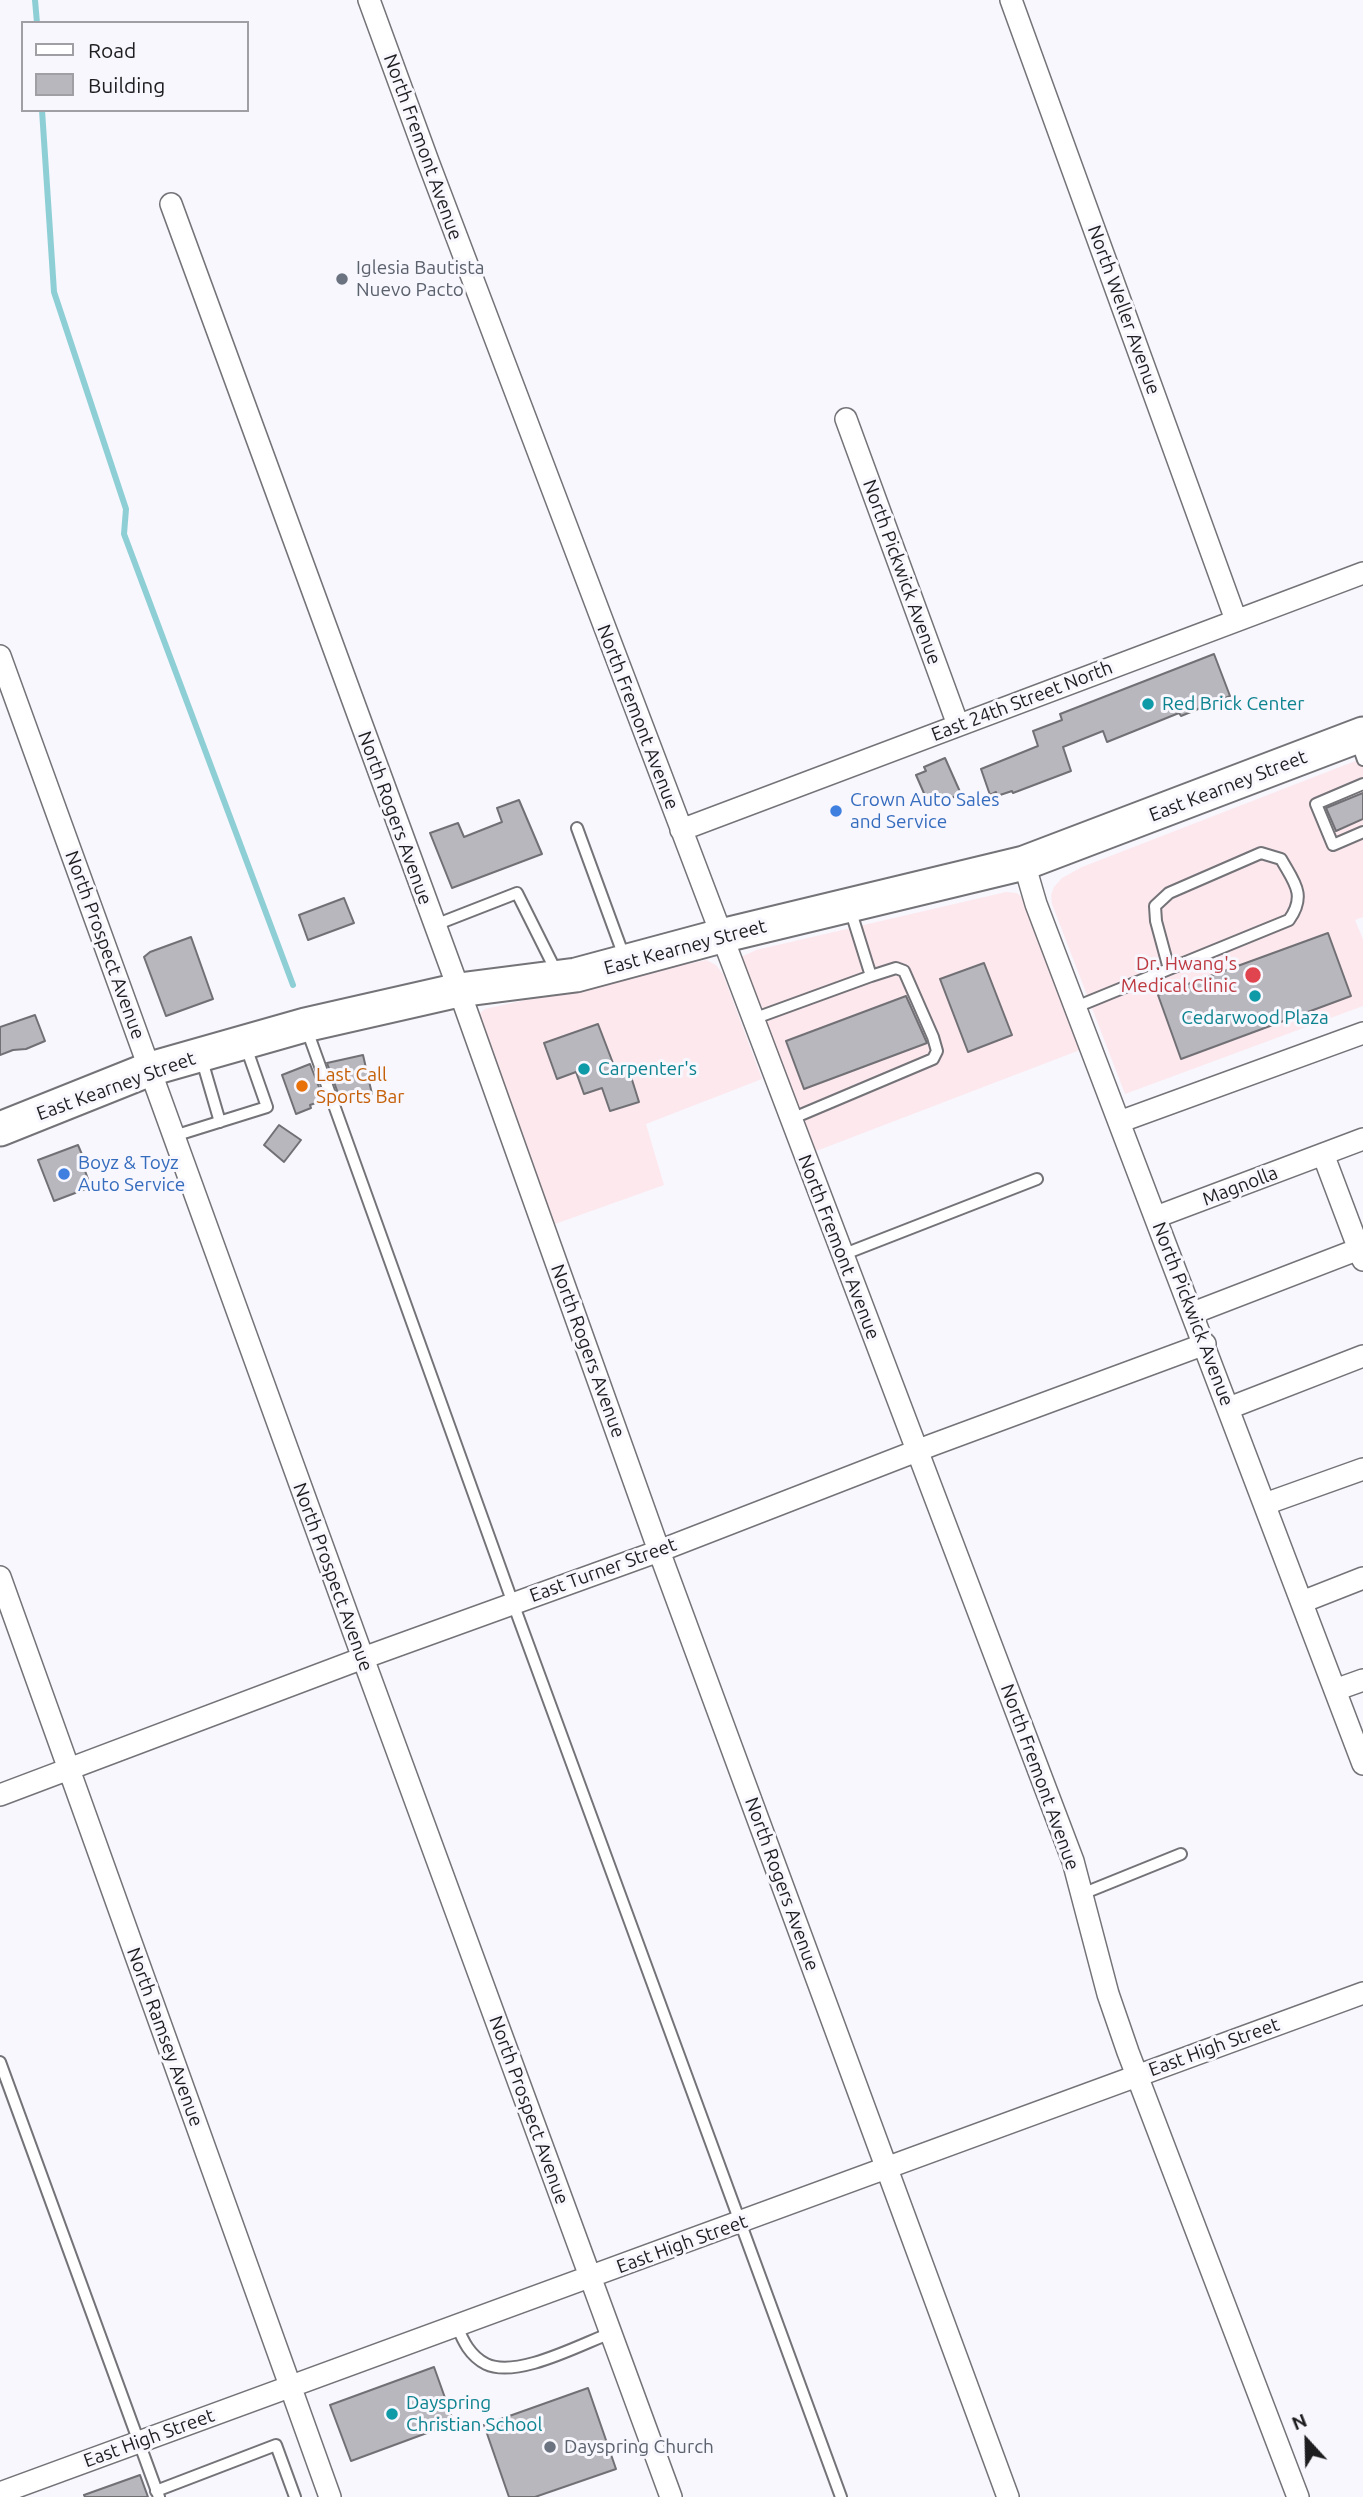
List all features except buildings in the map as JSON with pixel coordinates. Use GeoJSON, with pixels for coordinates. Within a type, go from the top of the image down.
{"type":"FeatureCollection","features":[{"type":"Feature","properties":{"kind":"main road","name":"East Kearney Street"},"geometry":{"type":"LineString","coordinates":[[0,1129],[150,1069],[305,1025],[458,990],[560,977],[1024,863],[1360,744]]}},
{"type":"Feature","properties":{"kind":"street","name":"North Fremont Avenue"},"geometry":{"type":"LineString","coordinates":[[369,0],[790,1119],[1073,1861],[1108,1994],[1136,2075],[1298,2497]]}},
{"type":"Feature","properties":{"kind":"street","name":"North Weller Avenue"},"geometry":{"type":"LineString","coordinates":[[1011,0],[1236,620]]}},
{"type":"Feature","properties":{"kind":"street","name":"North Rogers Avenue"},"geometry":{"type":"LineString","coordinates":[[171,204],[435,925],[659,1550],[1008,2497]]}},
{"type":"Feature","properties":{"kind":"street","name":"North Pickwick Avenue"},"geometry":{"type":"LineString","coordinates":[[846,419],[958,724]]}},
{"type":"Feature","properties":{"kind":"street","name":"East 24th Street North"},"geometry":{"type":"LineString","coordinates":[[681,830],[1363,573]]}},
{"type":"Feature","properties":{"kind":"street","name":"North Prospect Avenue"},"geometry":{"type":"LineString","coordinates":[[0,656],[611,2333],[666,2496]]}},
{"type":"Feature","properties":{"kind":"street","name":"North Pickwick Avenue"},"geometry":{"type":"LineString","coordinates":[[1024,863],[1036,904],[1363,1763]]}},
{"type":"Feature","properties":{"kind":"street"},"geometry":{"type":"LineString","coordinates":[[1119,1122],[1363,1033]]}},
{"type":"Feature","properties":{"kind":"street","name":"Magnolla"},"geometry":{"type":"LineString","coordinates":[[1156,1217],[1363,1139]]}},
{"type":"Feature","properties":{"kind":"street"},"geometry":{"type":"LineString","coordinates":[[1193,1313],[1361,1254],[1323,1154]]}},
{"type":"Feature","properties":{"kind":"street","name":"East Turner Street"},"geometry":{"type":"LineString","coordinates":[[0,1795],[1205,1344]]}},
{"type":"Feature","properties":{"kind":"street"},"geometry":{"type":"LineString","coordinates":[[1229,1408],[1363,1356]]}},
{"type":"Feature","properties":{"kind":"street"},"geometry":{"type":"LineString","coordinates":[[1265,1504],[1363,1469]]}},
{"type":"Feature","properties":{"kind":"street","name":"North Ramsey Avenue"},"geometry":{"type":"LineString","coordinates":[[0,1577],[330,2497]]}},
{"type":"Feature","properties":{"kind":"street"},"geometry":{"type":"LineString","coordinates":[[1302,1602],[1363,1578]]}},
{"type":"Feature","properties":{"kind":"street"},"geometry":{"type":"LineString","coordinates":[[1335,1690],[1363,1680]]}},
{"type":"Feature","properties":{"kind":"street","name":"East High Street"},"geometry":{"type":"LineString","coordinates":[[0,2493],[1363,1993]]}},
{"type":"Feature","properties":{"kind":"lane"},"geometry":{"type":"LineString","coordinates":[[1357,830],[1333,845],[1316,804],[1341,797],[1363,784]]}},
{"type":"Feature","properties":{"kind":"lane"},"geometry":{"type":"LineString","coordinates":[[577,828],[625,962]]}},
{"type":"Feature","properties":{"kind":"lane"},"geometry":{"type":"LineString","coordinates":[[1076,1007],[1289,920],[1298,907],[1298,889],[1281,859],[1261,853],[1169,893],[1162,899],[1156,906],[1156,921],[1169,969]]}},
{"type":"Feature","properties":{"kind":"lane"},"geometry":{"type":"LineString","coordinates":[[435,925],[517,892],[560,977]]}},
{"type":"Feature","properties":{"kind":"lane"},"geometry":{"type":"LineString","coordinates":[[849,906],[871,976]]}},
{"type":"Feature","properties":{"kind":"lane"},"geometry":{"type":"LineString","coordinates":[[753,1020],[896,968],[905,971],[933,1037],[937,1051],[933,1059],[790,1119]]}},
{"type":"Feature","properties":{"kind":"lane"},"geometry":{"type":"LineString","coordinates":[[305,1025],[513,1603],[841,2497]]}},
{"type":"Feature","properties":{"kind":"lane"},"geometry":{"type":"LineString","coordinates":[[174,1136],[267,1107],[244,1042]]}},
{"type":"Feature","properties":{"kind":"lane"},"geometry":{"type":"LineString","coordinates":[[200,1055],[220,1122]]}},
{"type":"Feature","properties":{"kind":"lane"},"geometry":{"type":"LineString","coordinates":[[842,1255],[1037,1179]]}},
{"type":"Feature","properties":{"kind":"lane"},"geometry":{"type":"LineString","coordinates":[[1082,1894],[1181,1854]]}},
{"type":"Feature","properties":{"kind":"lane"},"geometry":{"type":"LineString","coordinates":[[0,2062],[158,2494],[276,2445],[294,2496]]}},
{"type":"Feature","properties":{"kind":"lane"},"geometry":{"type":"LineString","coordinates":[[457,2326],[471,2353],[488,2365],[500,2368],[537,2362],[611,2333]]}},
{"type":"Feature","properties":{"kind":"shaded area"},"geometry":{"type":"Polygon","coordinates":[[[1363,758],[1363,917],[1355,920],[1363,939],[1363,1006],[1125,1094],[1052,904],[1054,887],[1062,878],[1082,867],[1363,758]]]}},
{"type":"Feature","properties":{"kind":"shaded area"},"geometry":{"type":"Polygon","coordinates":[[[1006,892],[1017,893],[1025,900],[1031,912],[1080,1050],[811,1153],[739,958],[756,950],[1006,892]]]}},
{"type":"Feature","properties":{"kind":"shaded area"},"geometry":{"type":"Polygon","coordinates":[[[706,960],[716,965],[723,974],[762,1079],[646,1124],[664,1185],[555,1224],[479,1022],[479,1014],[485,1009],[706,960]]]}},
{"type":"Feature","properties":{"kind":"waterway"},"geometry":{"type":"LineString","coordinates":[[35,0],[37,21]]}},
{"type":"Feature","properties":{"kind":"waterway"},"geometry":{"type":"LineString","coordinates":[[42,112],[54,292],[126,509],[124,534],[293,985]]}},
{"type":"Feature","properties":{"kind":"place","name":"Iglesia Bautista Nuevo Pacto"},"geometry":{"type":"Point","coordinates":[342,279]}},
{"type":"Feature","properties":{"kind":"place","name":"Red Brick Center"},"geometry":{"type":"Point","coordinates":[1148,704]}},
{"type":"Feature","properties":{"kind":"place","name":"Crown Auto Sales and Service"},"geometry":{"type":"Point","coordinates":[836,811]}},
{"type":"Feature","properties":{"kind":"place","name":"Dr. Hwang's Medical Clinic"},"geometry":{"type":"Point","coordinates":[1253,975]}},
{"type":"Feature","properties":{"kind":"place","name":"Cedarwood Plaza"},"geometry":{"type":"Point","coordinates":[1255,996]}},
{"type":"Feature","properties":{"kind":"place","name":"Carpenter's"},"geometry":{"type":"Point","coordinates":[584,1069]}},
{"type":"Feature","properties":{"kind":"place","name":"Last Call Sports Bar"},"geometry":{"type":"Point","coordinates":[302,1086]}},
{"type":"Feature","properties":{"kind":"place","name":"Boyz & Toyz Auto Service"},"geometry":{"type":"Point","coordinates":[64,1174]}},
{"type":"Feature","properties":{"kind":"place","name":"Dayspring Christian School"},"geometry":{"type":"Point","coordinates":[392,2414]}},
{"type":"Feature","properties":{"kind":"place","name":"Dayspring Church"},"geometry":{"type":"Point","coordinates":[550,2447]}}]}
